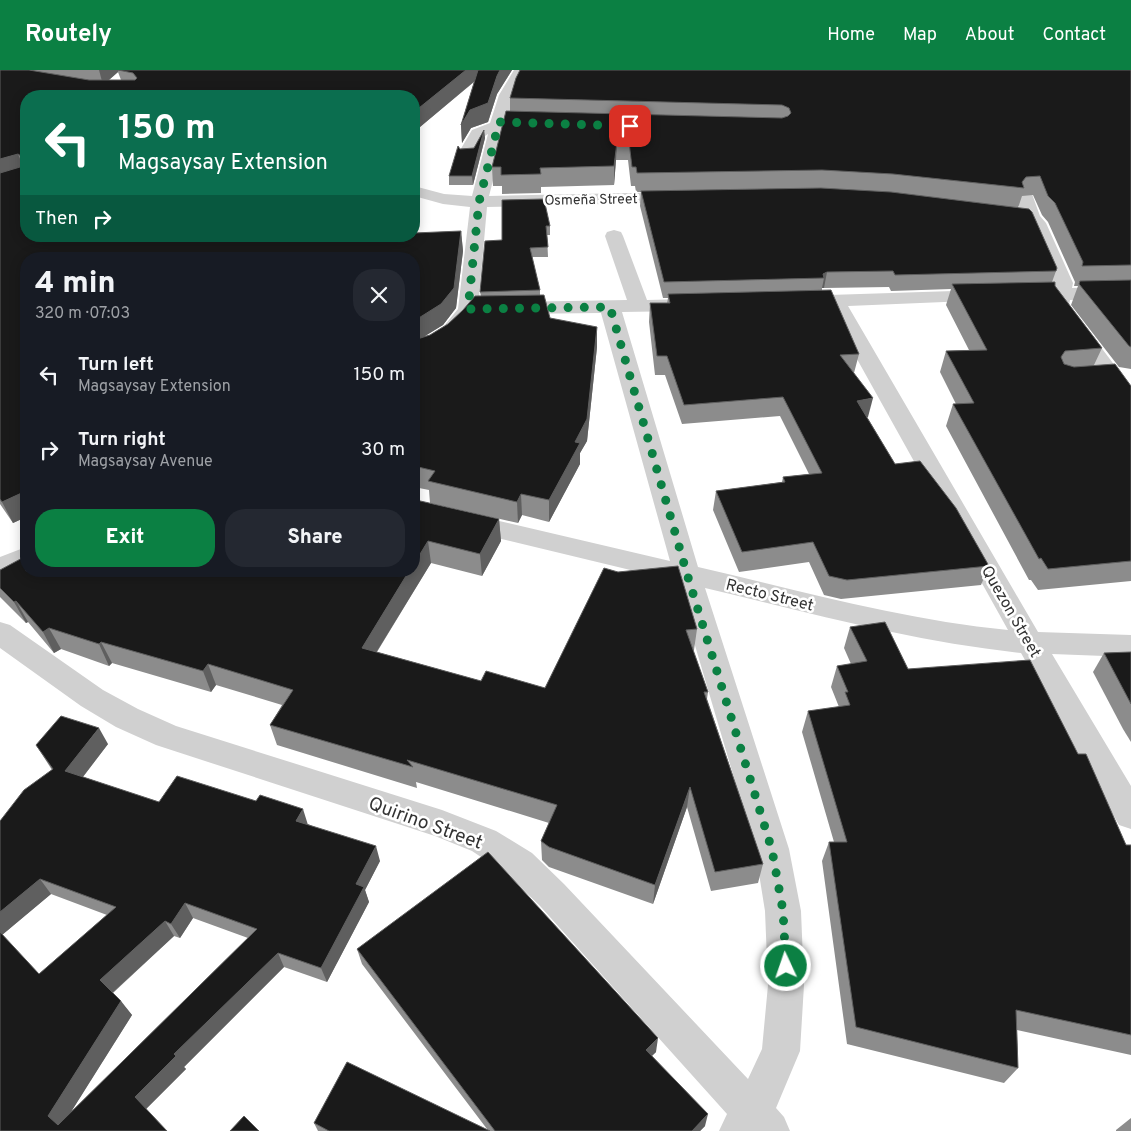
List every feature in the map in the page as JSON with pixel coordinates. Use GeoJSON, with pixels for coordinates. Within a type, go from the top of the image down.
{"type":"FeatureCollection","features":[{"type":"Feature","properties":{"kind":"street"},"geometry":{"type":"LineString","coordinates":[[420,350],[450,332],[463,318],[468,309],[479,202],[507,95],[521,70]]}},
{"type":"Feature","properties":{"kind":"street"},"geometry":{"type":"LineString","coordinates":[[467,152],[479,130],[498,125],[518,123]]}},
{"type":"Feature","properties":{"kind":"street","name":"Osmeña Street"},"geometry":{"type":"LineString","coordinates":[[420,193],[443,199],[479,202],[695,197]]}},
{"type":"Feature","properties":{"kind":"street"},"geometry":{"type":"LineString","coordinates":[[1026,198],[1023,216],[1037,223],[1063,283],[1059,305],[1121,375],[1131,402]]}},
{"type":"Feature","properties":{"kind":"street"},"geometry":{"type":"LineString","coordinates":[[614,236],[624,307],[687,574],[772,850],[783,911],[786,985],[781,1051],[754,1125]]}},
{"type":"Feature","properties":{"kind":"street"},"geometry":{"type":"LineString","coordinates":[[776,303],[1131,292]]}},
{"type":"Feature","properties":{"kind":"street","name":"Quezon Street"},"geometry":{"type":"LineString","coordinates":[[835,301],[1030,643],[1131,815]]}},
{"type":"Feature","properties":{"kind":"street"},"geometry":{"type":"LineString","coordinates":[[468,309],[708,305]]}},
{"type":"Feature","properties":{"kind":"street"},"geometry":{"type":"LineString","coordinates":[[1083,378],[1121,375]]}},
{"type":"Feature","properties":{"kind":"street","name":"Recto Street"},"geometry":{"type":"LineString","coordinates":[[420,511],[912,627],[969,638],[1030,643],[1131,646]]}},
{"type":"Feature","properties":{"kind":"street"},"geometry":{"type":"LineString","coordinates":[[0,568],[20,559]]}},
{"type":"Feature","properties":{"kind":"street","name":"Quirino Street"},"geometry":{"type":"LineString","coordinates":[[0,633],[92,698],[127,718],[167,736],[442,824],[484,841],[520,864],[552,895],[754,1125]]}},
{"type":"Feature","properties":{"kind":"building"},"geometry":{"type":"Polygon","coordinates":[[[0,70],[29,70],[89,80],[135,80],[137,78],[133,73],[118,70],[466,70],[420,107],[420,90],[20,90],[20,155],[18,154],[0,159],[0,70]]]}},
{"type":"Feature","properties":{"kind":"building"},"geometry":{"type":"Polygon","coordinates":[[[478,70],[500,70],[488,103],[470,110],[461,125],[478,70]]]}},
{"type":"Feature","properties":{"kind":"building"},"geometry":{"type":"Polygon","coordinates":[[[520,70],[1131,70],[1131,265],[1082,266],[1083,262],[1055,203],[1048,196],[1040,176],[1026,177],[1022,182],[1024,188],[893,174],[822,170],[637,173],[636,167],[632,167],[629,142],[617,142],[614,166],[540,168],[541,174],[501,175],[501,167],[492,167],[506,111],[782,118],[791,113],[789,108],[782,105],[510,98],[520,70]]]}},
{"type":"Feature","properties":{"kind":"building"},"geometry":{"type":"Polygon","coordinates":[[[484,130],[472,176],[449,176],[458,146],[460,149],[474,148],[484,130]]]}},
{"type":"Feature","properties":{"kind":"building"},"geometry":{"type":"Polygon","coordinates":[[[20,167],[20,242],[420,242],[420,233],[461,231],[454,288],[441,304],[420,317],[420,252],[20,252],[20,494],[2,502],[0,499],[0,173],[20,167]]]}},
{"type":"Feature","properties":{"kind":"building"},"geometry":{"type":"Polygon","coordinates":[[[821,188],[891,192],[1029,209],[1057,268],[1056,271],[895,275],[893,271],[827,272],[823,274],[824,278],[664,282],[641,191],[821,188]]]}},
{"type":"Feature","properties":{"kind":"building"},"geometry":{"type":"Polygon","coordinates":[[[544,199],[550,226],[546,226],[548,247],[530,248],[540,290],[480,292],[485,241],[502,240],[502,200],[544,199]]]}},
{"type":"Feature","properties":{"kind":"building"},"geometry":{"type":"Polygon","coordinates":[[[1131,280],[1131,347],[1079,284],[1080,281],[1131,280]]]}},
{"type":"Feature","properties":{"kind":"building"},"geometry":{"type":"Polygon","coordinates":[[[1055,282],[1055,286],[1102,348],[1065,351],[1061,357],[1064,364],[1074,367],[1115,364],[1131,386],[1131,561],[1048,569],[1041,558],[1039,559],[953,404],[974,403],[946,351],[987,350],[952,284],[1055,282]]]}},
{"type":"Feature","properties":{"kind":"building"},"geometry":{"type":"Polygon","coordinates":[[[831,290],[859,354],[840,355],[873,398],[857,401],[895,464],[920,461],[956,508],[989,566],[847,580],[829,576],[813,542],[742,552],[716,491],[785,482],[783,477],[822,473],[783,397],[684,405],[667,356],[657,356],[650,303],[670,303],[668,294],[831,290]]]}},
{"type":"Feature","properties":{"kind":"building"},"geometry":{"type":"Polygon","coordinates":[[[544,295],[550,318],[597,327],[587,419],[575,442],[580,443],[549,500],[521,494],[517,502],[428,481],[435,471],[420,467],[420,338],[430,335],[448,324],[475,296],[544,295]]]}},
{"type":"Feature","properties":{"kind":"building"},"geometry":{"type":"Polygon","coordinates":[[[420,501],[499,519],[480,554],[428,541],[420,554],[420,501]]]}},
{"type":"Feature","properties":{"kind":"building"},"geometry":{"type":"Polygon","coordinates":[[[20,559],[20,577],[405,577],[362,648],[481,681],[486,671],[545,688],[604,568],[618,572],[678,566],[697,629],[686,630],[708,692],[704,692],[763,864],[715,872],[690,787],[655,885],[549,847],[541,841],[557,805],[407,760],[413,767],[270,725],[293,690],[208,664],[203,671],[101,642],[99,644],[49,628],[43,632],[16,601],[14,602],[0,588],[0,570],[20,559]]]}},
{"type":"Feature","properties":{"kind":"building"},"geometry":{"type":"Polygon","coordinates":[[[885,622],[908,669],[1030,660],[1078,754],[1086,754],[1126,845],[1131,845],[1131,1035],[1016,1010],[1018,1068],[856,1027],[829,842],[847,842],[808,711],[850,705],[845,692],[848,692],[837,666],[867,661],[850,627],[885,622]]]}},
{"type":"Feature","properties":{"kind":"building"},"geometry":{"type":"Polygon","coordinates":[[[1131,652],[1131,704],[1104,653],[1131,652]]]}},
{"type":"Feature","properties":{"kind":"building"},"geometry":{"type":"Polygon","coordinates":[[[61,716],[99,728],[65,771],[159,802],[177,776],[256,801],[260,795],[303,809],[296,821],[376,846],[356,884],[364,887],[321,968],[278,953],[174,1054],[176,1056],[135,1097],[167,1131],[0,1131],[0,932],[39,974],[116,907],[40,879],[0,912],[0,821],[24,790],[53,769],[36,745],[61,716]],[[185,903],[171,924],[165,921],[100,980],[121,1001],[48,1116],[58,1125],[257,929],[185,903]]]}},
{"type":"Feature","properties":{"kind":"building"},"geometry":{"type":"Polygon","coordinates":[[[488,852],[658,1038],[646,1050],[708,1114],[692,1131],[495,1131],[357,949],[488,852]]]}},
{"type":"Feature","properties":{"kind":"building"},"geometry":{"type":"Polygon","coordinates":[[[347,1062],[490,1131],[329,1131],[314,1123],[347,1062]]]}},
{"type":"Feature","properties":{"kind":"building"},"geometry":{"type":"Polygon","coordinates":[[[244,1116],[259,1131],[230,1131],[244,1116]]]}},
{"type":"Feature","properties":{"kind":"route"},"geometry":{"type":"LineString","coordinates":[[630,126],[499,122],[479,202],[468,309],[610,307],[687,574],[772,850],[783,911],[786,966]]}}]}
